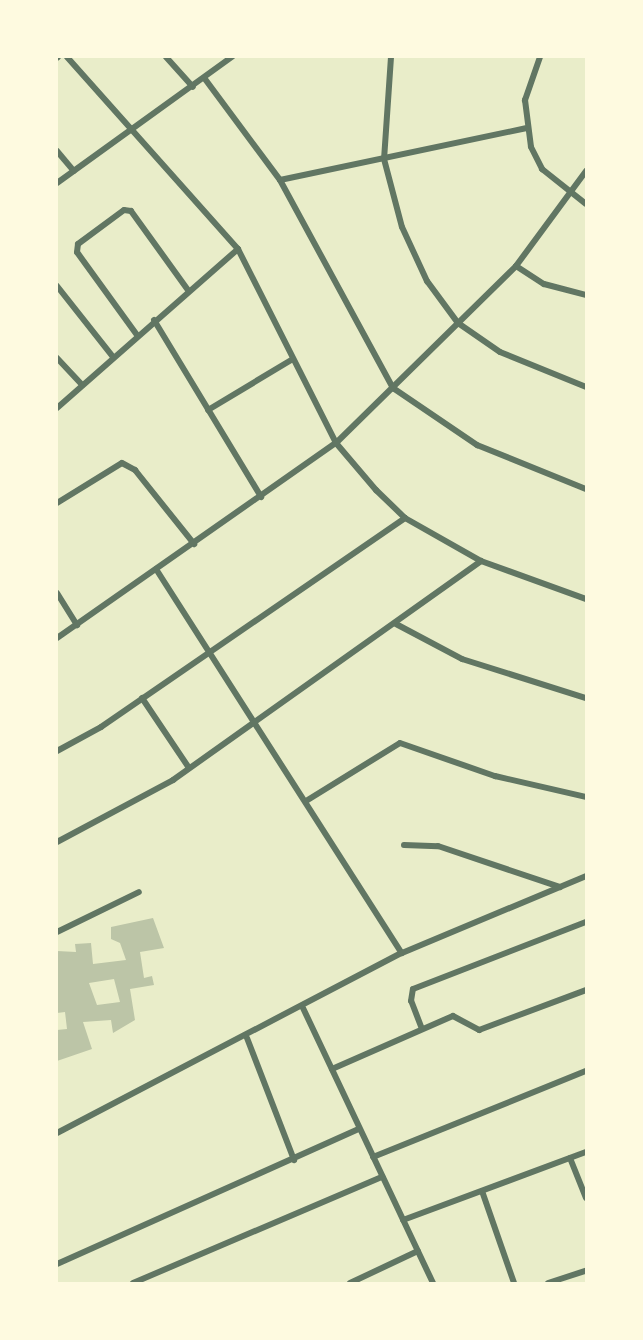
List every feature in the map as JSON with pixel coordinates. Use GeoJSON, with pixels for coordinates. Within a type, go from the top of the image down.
{"type":"FeatureCollection","features":[{"type":"Feature","properties":{"kind":"street"},"geometry":{"type":"LineString","coordinates":[[67,57],[133,128],[238,249],[336,442],[405,518],[481,561],[586,599]]}},
{"type":"Feature","properties":{"kind":"street"},"geometry":{"type":"LineString","coordinates":[[166,57],[193,87]]}},
{"type":"Feature","properties":{"kind":"street"},"geometry":{"type":"LineString","coordinates":[[57,183],[205,80],[232,57]]}},
{"type":"Feature","properties":{"kind":"street"},"geometry":{"type":"LineString","coordinates":[[391,57],[384,159],[408,246],[458,323],[500,352],[586,387]]}},
{"type":"Feature","properties":{"kind":"street"},"geometry":{"type":"LineString","coordinates":[[540,57],[525,100],[526,128],[542,169],[569,195],[586,204]]}},
{"type":"Feature","properties":{"kind":"street"},"geometry":{"type":"LineString","coordinates":[[205,80],[280,180],[393,388],[477,445],[586,489]]}},
{"type":"Feature","properties":{"kind":"street"},"geometry":{"type":"LineString","coordinates":[[280,180],[526,128]]}},
{"type":"Feature","properties":{"kind":"street"},"geometry":{"type":"LineString","coordinates":[[57,151],[74,171]]}},
{"type":"Feature","properties":{"kind":"street"},"geometry":{"type":"LineString","coordinates":[[57,638],[261,497],[336,442],[516,266],[586,171]]}},
{"type":"Feature","properties":{"kind":"street"},"geometry":{"type":"LineString","coordinates":[[137,335],[77,252],[78,244],[124,210],[131,211],[188,290]]}},
{"type":"Feature","properties":{"kind":"street"},"geometry":{"type":"LineString","coordinates":[[57,408],[188,290],[238,249]]}},
{"type":"Feature","properties":{"kind":"street"},"geometry":{"type":"LineString","coordinates":[[516,266],[544,284],[586,295]]}},
{"type":"Feature","properties":{"kind":"street"},"geometry":{"type":"LineString","coordinates":[[57,286],[113,357]]}},
{"type":"Feature","properties":{"kind":"street"},"geometry":{"type":"LineString","coordinates":[[154,320],[261,497]]}},
{"type":"Feature","properties":{"kind":"street"},"geometry":{"type":"LineString","coordinates":[[57,358],[82,385]]}},
{"type":"Feature","properties":{"kind":"street"},"geometry":{"type":"LineString","coordinates":[[208,410],[293,359]]}},
{"type":"Feature","properties":{"kind":"street"},"geometry":{"type":"LineString","coordinates":[[57,503],[108,468],[127,465],[194,544]]}},
{"type":"Feature","properties":{"kind":"street"},"geometry":{"type":"LineString","coordinates":[[57,751],[208,654],[405,518]]}},
{"type":"Feature","properties":{"kind":"street"},"geometry":{"type":"LineString","coordinates":[[57,842],[189,768],[396,624],[481,561]]}},
{"type":"Feature","properties":{"kind":"street"},"geometry":{"type":"LineString","coordinates":[[156,569],[208,654],[306,801],[402,953]]}},
{"type":"Feature","properties":{"kind":"street"},"geometry":{"type":"LineString","coordinates":[[57,593],[77,625]]}},
{"type":"Feature","properties":{"kind":"street"},"geometry":{"type":"LineString","coordinates":[[396,624],[462,659],[586,698]]}},
{"type":"Feature","properties":{"kind":"street"},"geometry":{"type":"LineString","coordinates":[[142,698],[189,768]]}},
{"type":"Feature","properties":{"kind":"street"},"geometry":{"type":"LineString","coordinates":[[306,801],[392,746],[409,743],[495,776],[586,797]]}},
{"type":"Feature","properties":{"kind":"street"},"geometry":{"type":"LineString","coordinates":[[404,845],[438,846],[560,887]]}},
{"type":"Feature","properties":{"kind":"street"},"geometry":{"type":"LineString","coordinates":[[57,1133],[247,1038],[402,953],[586,876]]}},
{"type":"Feature","properties":{"kind":"street"},"geometry":{"type":"LineString","coordinates":[[57,932],[139,892]]}},
{"type":"Feature","properties":{"kind":"street"},"geometry":{"type":"LineString","coordinates":[[422,1029],[411,1001],[413,989],[586,922]]}},
{"type":"Feature","properties":{"kind":"street"},"geometry":{"type":"LineString","coordinates":[[332,1069],[458,1015],[479,1030],[586,990]]}},
{"type":"Feature","properties":{"kind":"street"},"geometry":{"type":"LineString","coordinates":[[303,1008],[433,1283]]}},
{"type":"Feature","properties":{"kind":"street"},"geometry":{"type":"LineString","coordinates":[[247,1038],[294,1160]]}},
{"type":"Feature","properties":{"kind":"street"},"geometry":{"type":"LineString","coordinates":[[373,1157],[586,1071]]}},
{"type":"Feature","properties":{"kind":"street"},"geometry":{"type":"LineString","coordinates":[[57,1264],[359,1129]]}},
{"type":"Feature","properties":{"kind":"street"},"geometry":{"type":"LineString","coordinates":[[403,1220],[586,1152]]}},
{"type":"Feature","properties":{"kind":"street"},"geometry":{"type":"LineString","coordinates":[[570,1158],[586,1198]]}},
{"type":"Feature","properties":{"kind":"street"},"geometry":{"type":"LineString","coordinates":[[134,1283],[382,1177]]}},
{"type":"Feature","properties":{"kind":"street"},"geometry":{"type":"LineString","coordinates":[[482,1191],[514,1283]]}},
{"type":"Feature","properties":{"kind":"street"},"geometry":{"type":"LineString","coordinates":[[350,1283],[418,1251]]}},
{"type":"Feature","properties":{"kind":"street"},"geometry":{"type":"LineString","coordinates":[[548,1283],[586,1271]]}},
{"type":"Feature","properties":{"kind":"building"},"geometry":{"type":"Polygon","coordinates":[[[153,918],[164,948],[140,952],[144,978],[152,976],[154,985],[130,989],[135,1020],[113,1033],[111,1020],[83,1022],[92,1049],[57,1061],[57,1030],[67,1029],[65,1012],[57,1013],[57,951],[76,952],[75,944],[91,943],[93,964],[126,960],[120,943],[111,939],[111,927],[153,918]],[[114,979],[89,983],[97,1005],[120,1002],[114,979]]]}}]}
